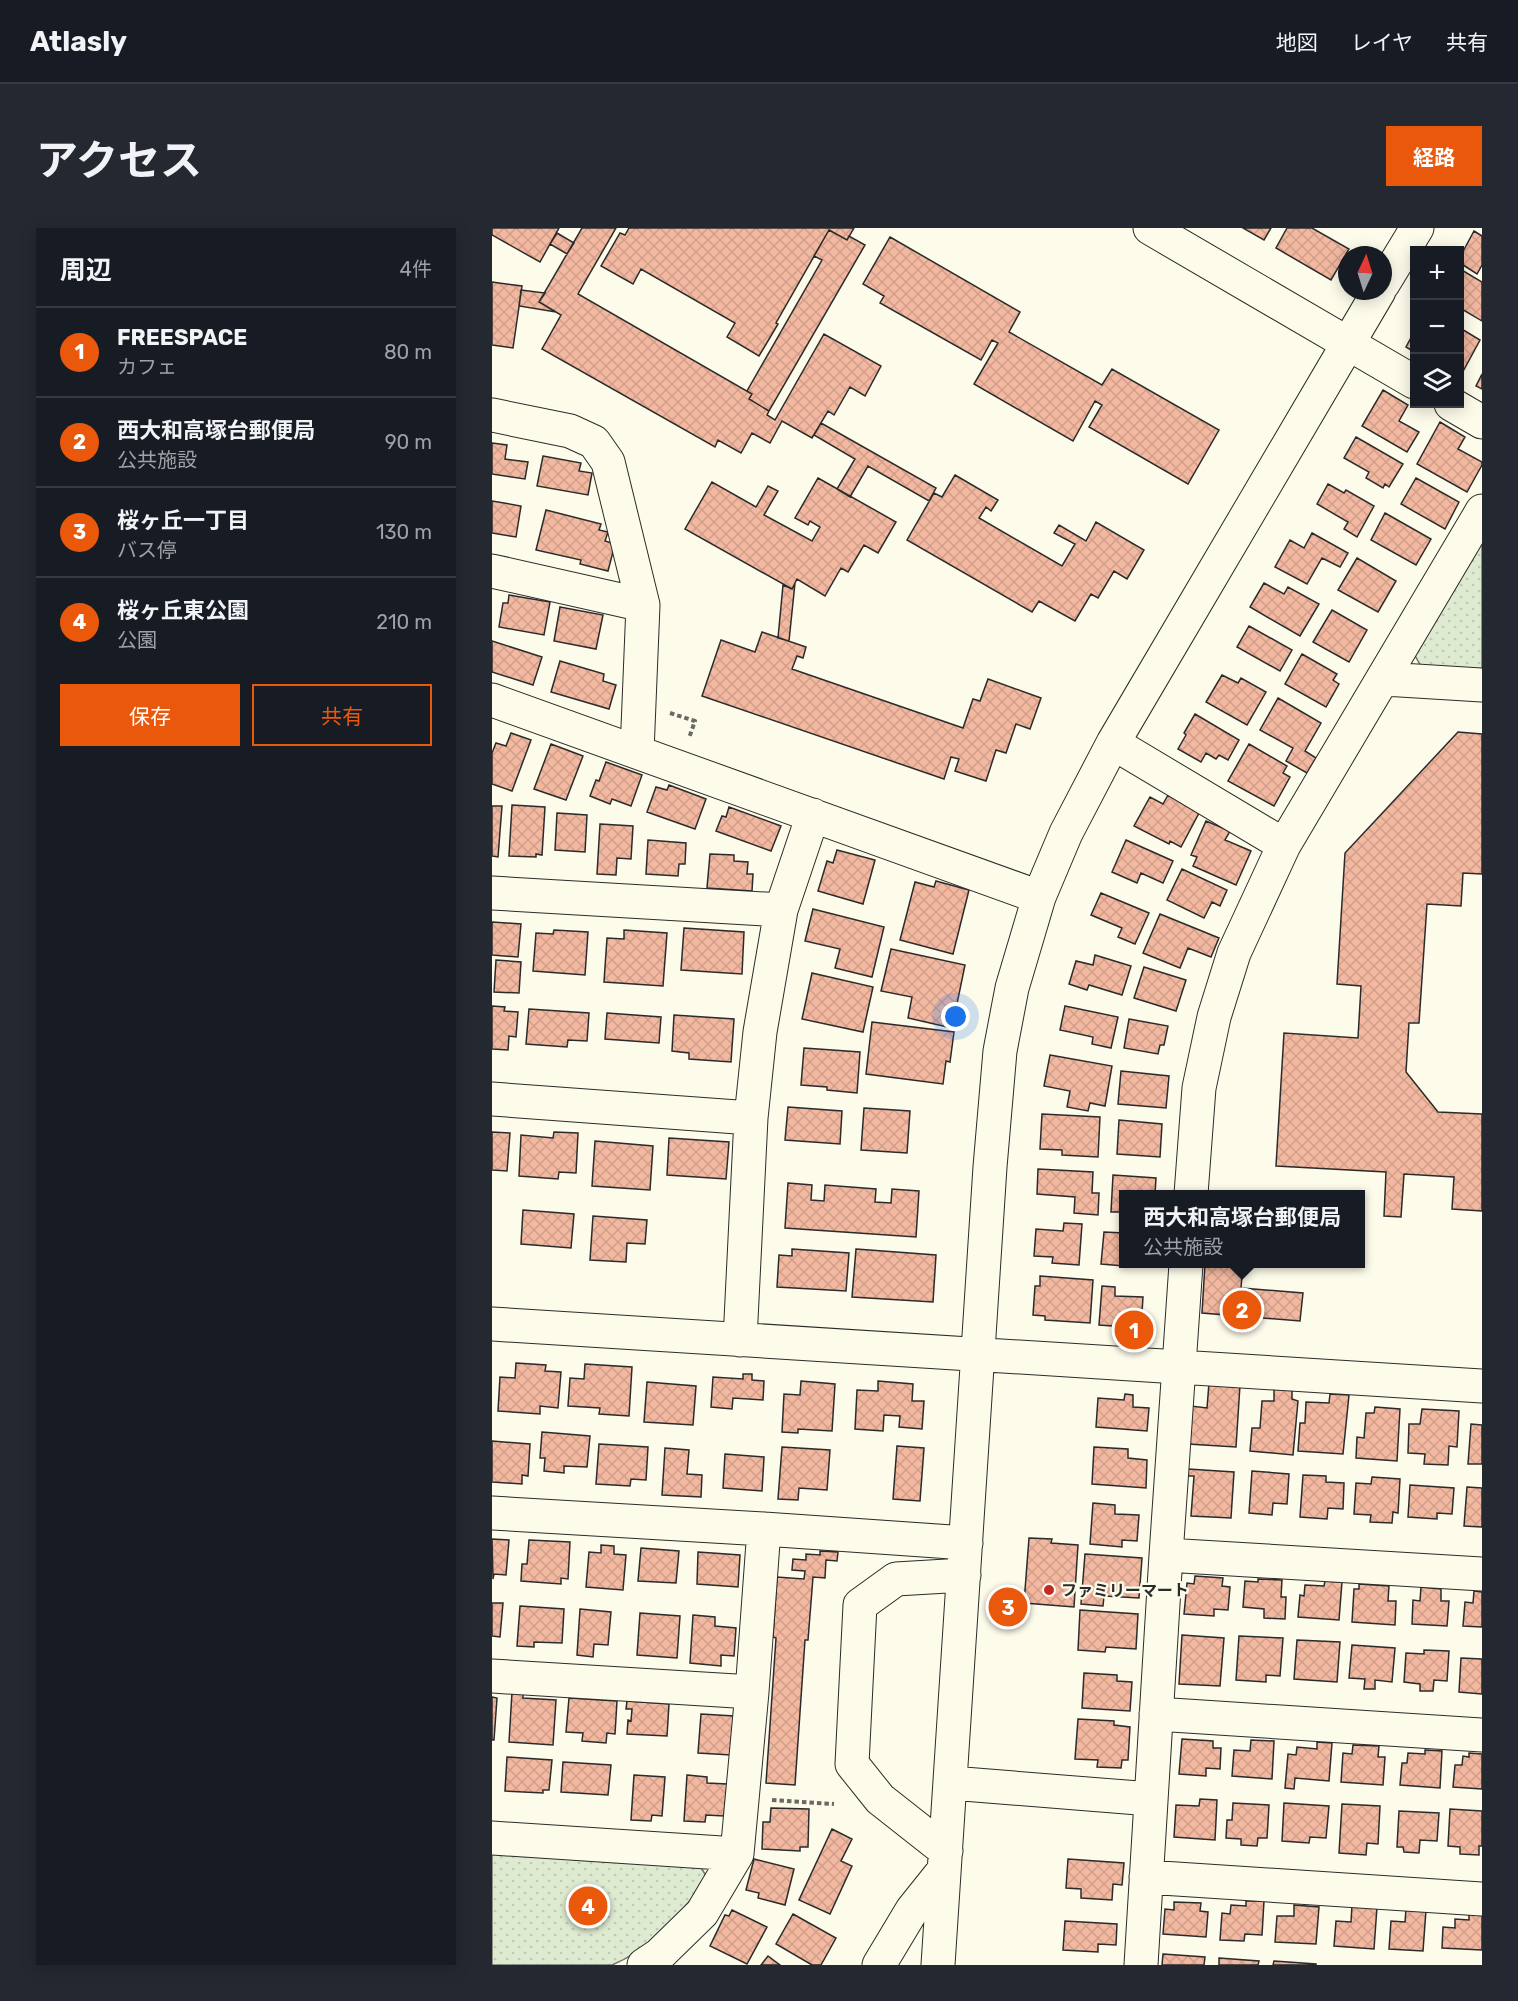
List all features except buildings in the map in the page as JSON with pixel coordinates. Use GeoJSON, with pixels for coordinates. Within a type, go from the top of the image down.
{"type":"FeatureCollection","features":[{"type":"Feature","properties":{"kind":"street"},"geometry":{"type":"LineString","coordinates":[[1392,269],[1417,228]]}},
{"type":"Feature","properties":{"kind":"street"},"geometry":{"type":"LineString","coordinates":[[1169,233],[1410,380]]}},
{"type":"Feature","properties":{"kind":"street"},"geometry":{"type":"LineString","coordinates":[[938,1965],[990,1167],[1000,1051],[1012,988],[1039,897],[1066,833],[1113,743],[1374,300]]}},
{"type":"Feature","properties":{"kind":"street"},"geometry":{"type":"LineString","coordinates":[[1458,408],[1482,422]]}},
{"type":"Feature","properties":{"kind":"street"},"geometry":{"type":"LineString","coordinates":[[492,415],[570,431],[594,441],[608,462],[643,605],[637,752]]}},
{"type":"Feature","properties":{"kind":"street"},"geometry":{"type":"LineString","coordinates":[[1191,1190],[1199,1088],[1214,1017],[1234,953],[1284,845],[1482,511]]}},
{"type":"Feature","properties":{"kind":"street"},"geometry":{"type":"LineString","coordinates":[[492,571],[643,605]]}},
{"type":"Feature","properties":{"kind":"street"},"geometry":{"type":"LineString","coordinates":[[1384,679],[1482,685]]}},
{"type":"Feature","properties":{"kind":"street"},"geometry":{"type":"LineString","coordinates":[[492,700],[1039,897]]}},
{"type":"Feature","properties":{"kind":"street"},"geometry":{"type":"LineString","coordinates":[[1113,743],[1284,845]]}},
{"type":"Feature","properties":{"kind":"street"},"geometry":{"type":"LineString","coordinates":[[740,1340],[751,1118],[760,1032],[781,910],[813,815]]}},
{"type":"Feature","properties":{"kind":"street"},"geometry":{"type":"LineString","coordinates":[[492,892],[781,910]]}},
{"type":"Feature","properties":{"kind":"street"},"geometry":{"type":"LineString","coordinates":[[492,1099],[751,1118]]}},
{"type":"Feature","properties":{"kind":"street"},"geometry":{"type":"LineString","coordinates":[[1141,1965],[1186,1268]]}},
{"type":"Feature","properties":{"kind":"street"},"geometry":{"type":"LineString","coordinates":[[492,1324],[1482,1386]]}},
{"type":"Feature","properties":{"kind":"street"},"geometry":{"type":"LineString","coordinates":[[492,1514],[764,1529],[965,1559]]}},
{"type":"Feature","properties":{"kind":"street"},"geometry":{"type":"LineString","coordinates":[[644,1965],[659,1955],[702,1913],[737,1854],[764,1529]]}},
{"type":"Feature","properties":{"kind":"street"},"geometry":{"type":"LineString","coordinates":[[1166,1555],[1482,1574]]}},
{"type":"Feature","properties":{"kind":"street"},"geometry":{"type":"LineString","coordinates":[[945,1860],[880,1799],[852,1764],[860,1605],[896,1579],[965,1559]]}},
{"type":"Feature","properties":{"kind":"street"},"geometry":{"type":"LineString","coordinates":[[492,1676],[752,1692]]}},
{"type":"Feature","properties":{"kind":"street"},"geometry":{"type":"LineString","coordinates":[[1156,1714],[1482,1735]]}},
{"type":"Feature","properties":{"kind":"street"},"geometry":{"type":"LineString","coordinates":[[951,1783],[1151,1799]]}},
{"type":"Feature","properties":{"kind":"street"},"geometry":{"type":"LineString","coordinates":[[492,1838],[737,1854]]}},
{"type":"Feature","properties":{"kind":"street"},"geometry":{"type":"LineString","coordinates":[[879,1965],[945,1860]]}},
{"type":"Feature","properties":{"kind":"street"},"geometry":{"type":"LineString","coordinates":[[1146,1877],[1482,1899]]}},
{"type":"Feature","properties":{"kind":"path"},"geometry":{"type":"LineString","coordinates":[[661,710],[695,721],[687,741]]}},
{"type":"Feature","properties":{"kind":"path"},"geometry":{"type":"LineString","coordinates":[[742,1799],[834,1804]]}},
{"type":"Feature","properties":{"kind":"green space"},"geometry":{"type":"Polygon","coordinates":[[[1482,537],[1482,672],[1422,668],[1413,652],[1482,537]]]}},
{"type":"Feature","properties":{"kind":"green space"},"geometry":{"type":"Polygon","coordinates":[[[492,1848],[697,1861],[708,1879],[653,1939],[627,1958],[612,1965],[492,1965],[492,1848]]]}},
{"type":"Feature","properties":{"kind":"place","name":"西大和高塚台郵便局"},"geometry":{"type":"Point","coordinates":[1242,1310]}},
{"type":"Feature","properties":{"kind":"place","name":"FREESPACE"},"geometry":{"type":"Point","coordinates":[1134,1330]}},
{"type":"Feature","properties":{"kind":"place","name":"ファミリーマート"},"geometry":{"type":"Point","coordinates":[1049,1590]}},
{"type":"Feature","properties":{"kind":"place","name":"桜ヶ丘一丁目"},"geometry":{"type":"Point","coordinates":[1008,1607]}},
{"type":"Feature","properties":{"kind":"place","name":"桜ヶ丘東公園"},"geometry":{"type":"Point","coordinates":[588,1906]}}]}
